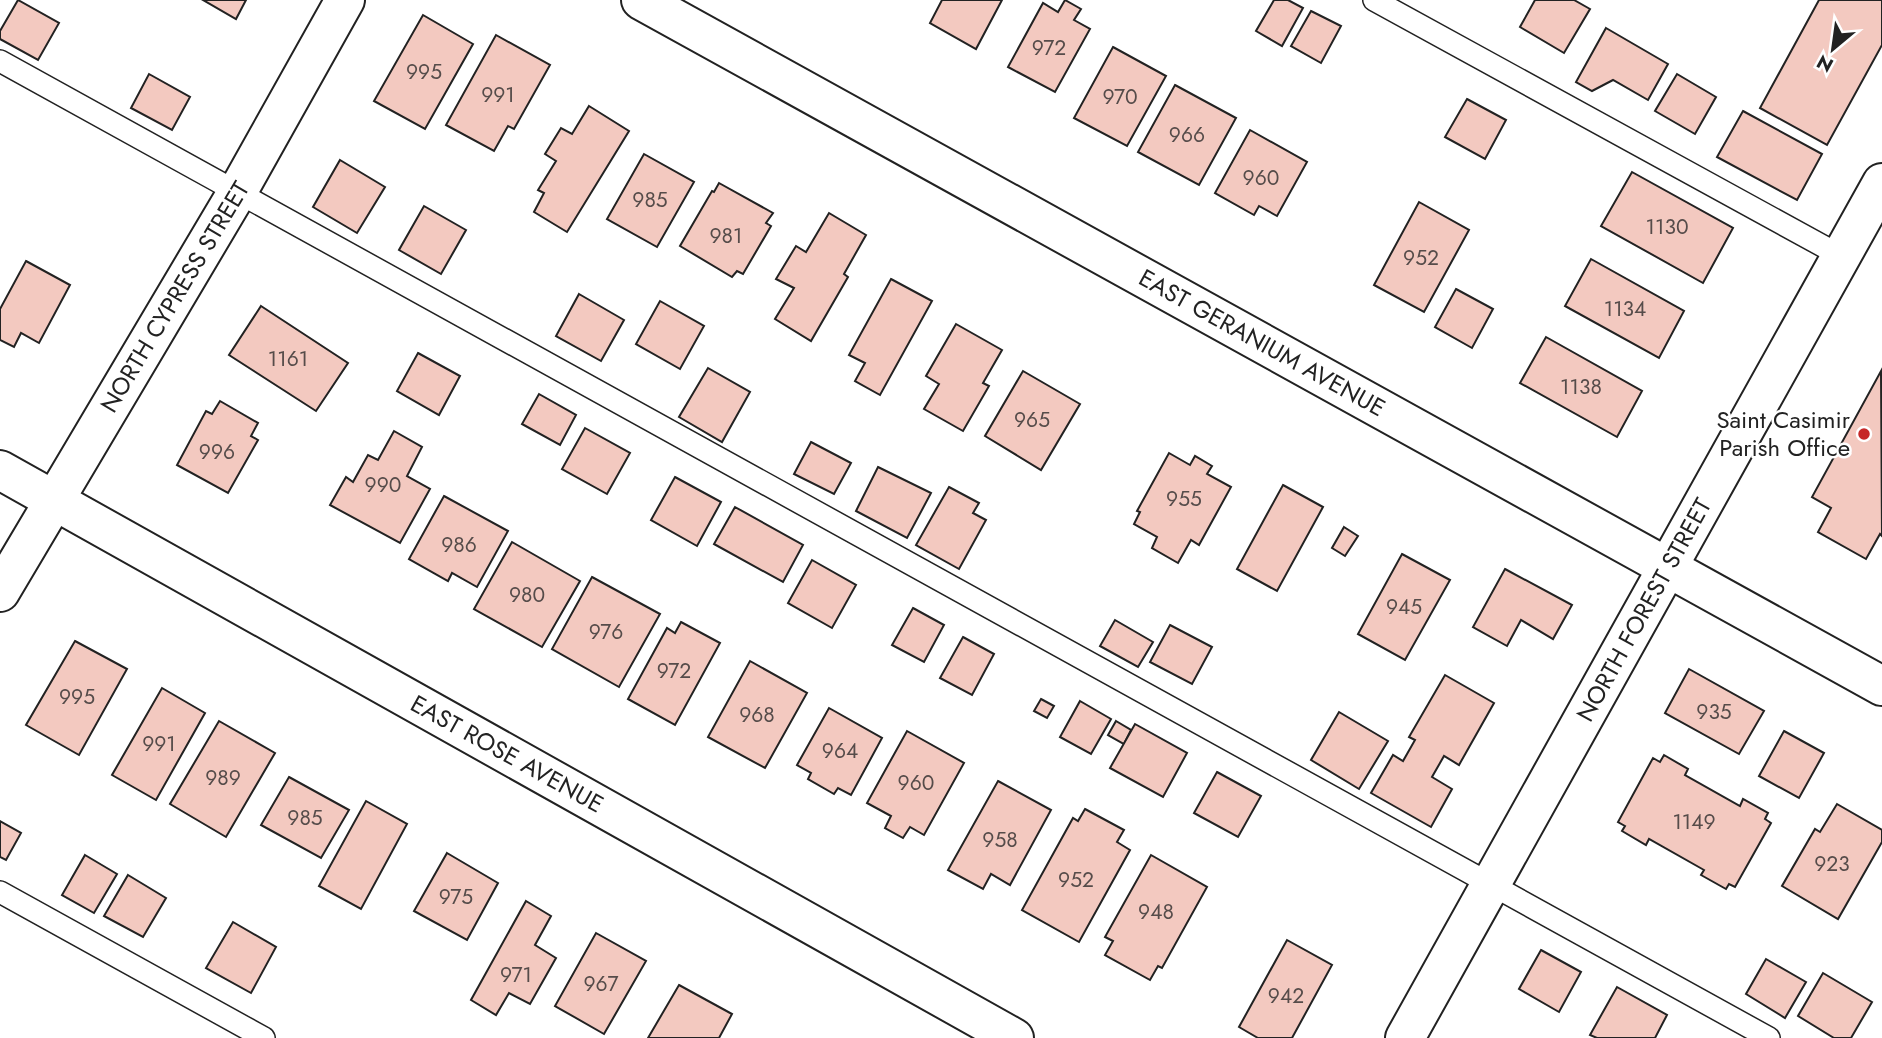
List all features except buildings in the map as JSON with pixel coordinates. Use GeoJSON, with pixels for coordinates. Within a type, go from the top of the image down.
{"type":"FeatureCollection","features":[{"type":"Feature","properties":{"kind":"street","name":"NORTH CYPRESS STREET"},"geometry":{"type":"LineString","coordinates":[[0,592],[238,191],[345,0]]}},
{"type":"Feature","properties":{"kind":"street","name":"EAST GERANIUM AVENUE"},"geometry":{"type":"LineString","coordinates":[[642,0],[1882,686]]}},
{"type":"Feature","properties":{"kind":"street","name":"NORTH FOREST STREET"},"geometry":{"type":"LineString","coordinates":[[1405,1038],[1882,183]]}},
{"type":"Feature","properties":{"kind":"street","name":"EAST ROSE AVENUE"},"geometry":{"type":"LineString","coordinates":[[0,470],[1014,1038]]}},
{"type":"Feature","properties":{"kind":"lane"},"geometry":{"type":"LineString","coordinates":[[1374,0],[1841,256]]}},
{"type":"Feature","properties":{"kind":"lane"},"geometry":{"type":"LineString","coordinates":[[0,61],[1769,1038]]}},
{"type":"Feature","properties":{"kind":"lane"},"geometry":{"type":"LineString","coordinates":[[0,892],[264,1038]]}},
{"type":"Feature","properties":{"kind":"place","name":"Saint Casimir Parish Office"},"geometry":{"type":"Point","coordinates":[1864,434]}}]}
